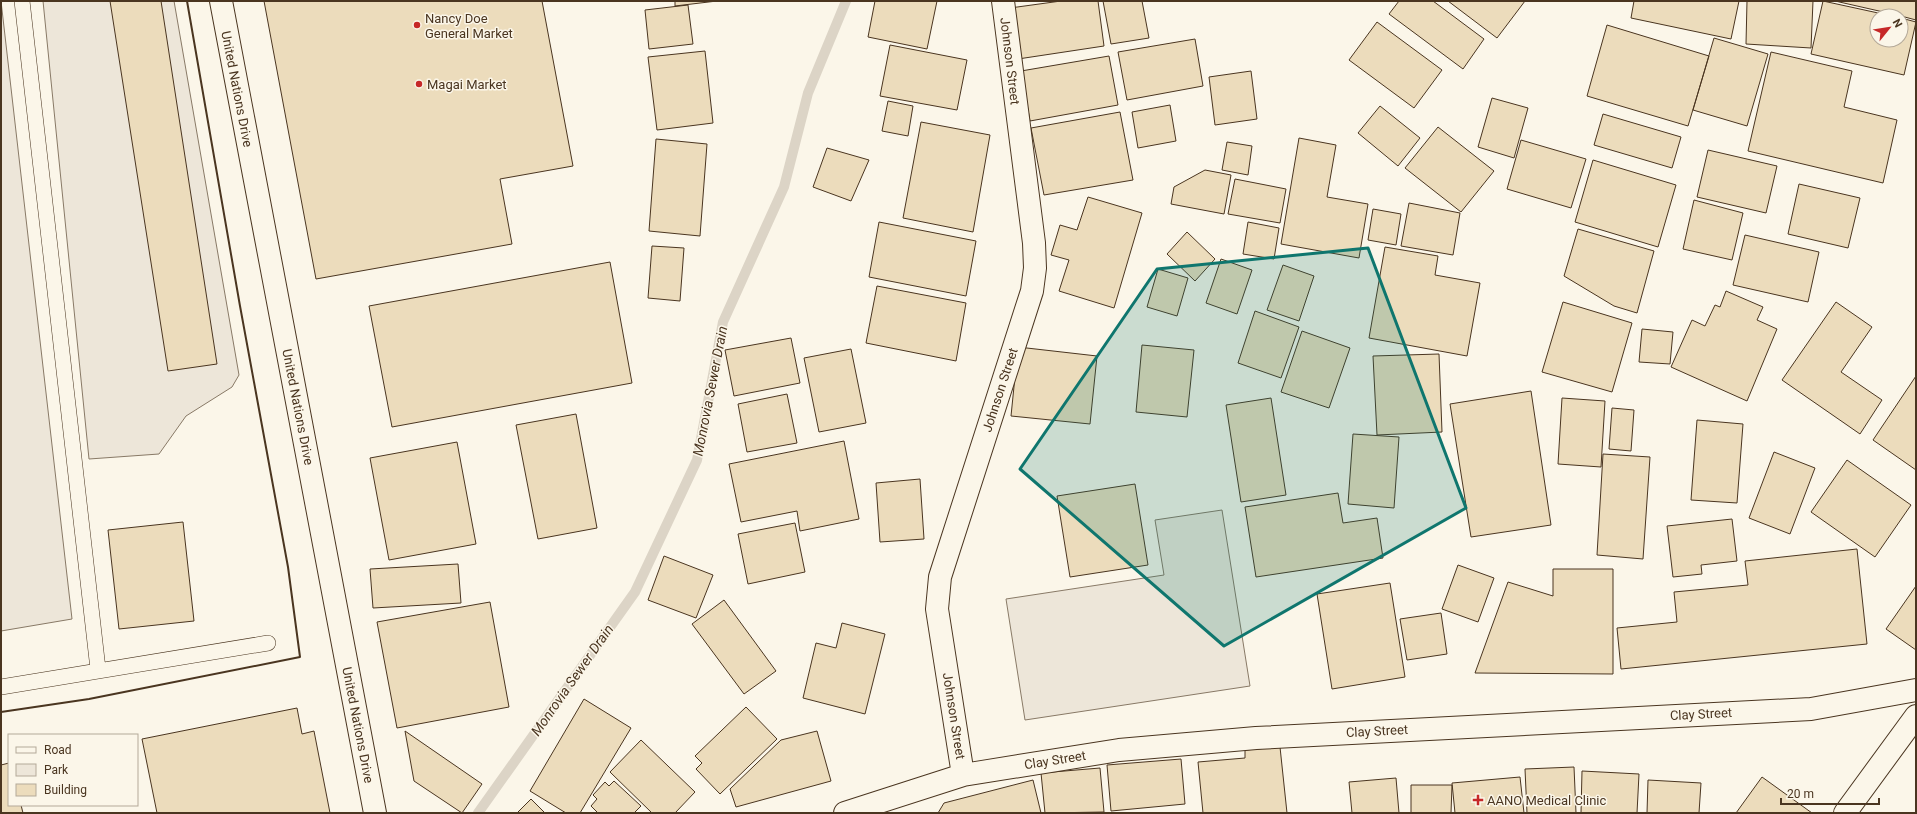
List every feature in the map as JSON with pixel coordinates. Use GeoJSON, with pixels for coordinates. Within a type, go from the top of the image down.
{"type":"FeatureCollection","features":[{"type":"Feature","properties":{"kind":"street","name":"United Nations Drive"},"geometry":{"type":"LineString","coordinates":[[221,1],[374,813]]}},
{"type":"Feature","properties":{"kind":"street","name":"Johnson Street"},"geometry":{"type":"LineString","coordinates":[[963,775],[937,609],[940,577],[1032,291],[1035,268],[1034,243],[1002,1]]}},
{"type":"Feature","properties":{"kind":"street","name":"Clay Street"},"geometry":{"type":"LineString","coordinates":[[846,813],[963,775],[1118,750],[1256,738],[1811,709],[1916,690]]}},
{"type":"Feature","properties":{"kind":"street"},"geometry":{"type":"LineString","coordinates":[[1845,813],[1916,716]]}},
{"type":"Feature","properties":{"kind":"lane"},"geometry":{"type":"LineString","coordinates":[[22,1],[98,669]]}},
{"type":"Feature","properties":{"kind":"lane"},"geometry":{"type":"LineString","coordinates":[[1,687],[98,669],[268,643]]}},
{"type":"Feature","properties":{"kind":"highlighted area"},"geometry":{"type":"Polygon","coordinates":[[[1368,248],[1466,508],[1224,646],[1020,469],[1157,269],[1368,248]]]}},
{"type":"Feature","properties":{"kind":"green space"},"geometry":{"type":"Polygon","coordinates":[[[1,1],[72,619],[1,631],[1,1]]]}},
{"type":"Feature","properties":{"kind":"green space"},"geometry":{"type":"Polygon","coordinates":[[[43,1],[174,1],[239,375],[232,387],[186,416],[159,454],[89,459],[43,1]]]}},
{"type":"Feature","properties":{"kind":"green space"},"geometry":{"type":"Polygon","coordinates":[[[1222,510],[1250,686],[1025,720],[1006,599],[1164,575],[1155,520],[1222,510]]]}},
{"type":"Feature","properties":{"kind":"building"},"geometry":{"type":"Polygon","coordinates":[[[110,1],[161,1],[217,364],[168,371],[110,1]]]}},
{"type":"Feature","properties":{"kind":"building","name":"Magai Market"},"geometry":{"type":"Polygon","coordinates":[[[264,1],[542,1],[573,166],[500,179],[512,244],[316,279],[264,1]]]}},
{"type":"Feature","properties":{"kind":"building"},"geometry":{"type":"Polygon","coordinates":[[[675,1],[717,1],[675,6],[675,1]]]}},
{"type":"Feature","properties":{"kind":"building"},"geometry":{"type":"Polygon","coordinates":[[[875,1],[937,1],[927,49],[868,37],[875,1]]]}},
{"type":"Feature","properties":{"kind":"building"},"geometry":{"type":"Polygon","coordinates":[[[1061,1],[1098,1],[1104,46],[1018,59],[1010,8],[1061,1]]]}},
{"type":"Feature","properties":{"kind":"building"},"geometry":{"type":"Polygon","coordinates":[[[1103,1],[1142,1],[1149,38],[1111,44],[1103,1]]]}},
{"type":"Feature","properties":{"kind":"building"},"geometry":{"type":"Polygon","coordinates":[[[1399,1],[1433,1],[1484,39],[1463,69],[1389,14],[1399,1]]]}},
{"type":"Feature","properties":{"kind":"building"},"geometry":{"type":"Polygon","coordinates":[[[1448,1],[1525,1],[1497,38],[1448,1]]]}},
{"type":"Feature","properties":{"kind":"building"},"geometry":{"type":"Polygon","coordinates":[[[1634,1],[1739,1],[1731,39],[1631,18],[1634,1]]]}},
{"type":"Feature","properties":{"kind":"building"},"geometry":{"type":"Polygon","coordinates":[[[1747,1],[1813,1],[1811,48],[1746,44],[1747,1]]]}},
{"type":"Feature","properties":{"kind":"building"},"geometry":{"type":"Polygon","coordinates":[[[1823,1],[1869,11],[1869,48],[1909,48],[1909,20],[1916,22],[1904,75],[1811,54],[1823,1]]]}},
{"type":"Feature","properties":{"kind":"building"},"geometry":{"type":"Polygon","coordinates":[[[1835,1],[1916,1],[1916,20],[1909,18],[1909,8],[1869,9],[1835,1]]]}},
{"type":"Feature","properties":{"kind":"building"},"geometry":{"type":"Polygon","coordinates":[[[688,5],[693,44],[649,49],[645,10],[688,5]]]}},
{"type":"Feature","properties":{"kind":"building"},"geometry":{"type":"Polygon","coordinates":[[[1377,22],[1442,70],[1414,108],[1349,60],[1377,22]]]}},
{"type":"Feature","properties":{"kind":"building"},"geometry":{"type":"Polygon","coordinates":[[[1607,25],[1709,56],[1688,126],[1587,96],[1607,25]]]}},
{"type":"Feature","properties":{"kind":"building"},"geometry":{"type":"Polygon","coordinates":[[[1714,38],[1768,54],[1747,126],[1693,110],[1714,38]]]}},
{"type":"Feature","properties":{"kind":"building"},"geometry":{"type":"Polygon","coordinates":[[[1195,39],[1203,86],[1127,100],[1118,52],[1195,39]]]}},
{"type":"Feature","properties":{"kind":"building"},"geometry":{"type":"Polygon","coordinates":[[[890,45],[967,60],[957,110],[880,96],[890,45]]]}},
{"type":"Feature","properties":{"kind":"building"},"geometry":{"type":"Polygon","coordinates":[[[705,51],[713,123],[657,130],[648,57],[705,51]]]}},
{"type":"Feature","properties":{"kind":"building"},"geometry":{"type":"Polygon","coordinates":[[[1771,52],[1852,71],[1844,107],[1897,120],[1883,183],[1748,151],[1771,52]]]}},
{"type":"Feature","properties":{"kind":"building"},"geometry":{"type":"Polygon","coordinates":[[[1109,56],[1118,105],[1030,121],[1021,71],[1109,56]]]}},
{"type":"Feature","properties":{"kind":"building"},"geometry":{"type":"Polygon","coordinates":[[[1251,71],[1257,119],[1215,125],[1209,77],[1251,71]]]}},
{"type":"Feature","properties":{"kind":"building"},"geometry":{"type":"Polygon","coordinates":[[[1492,98],[1528,108],[1514,158],[1478,147],[1492,98]]]}},
{"type":"Feature","properties":{"kind":"building"},"geometry":{"type":"Polygon","coordinates":[[[888,101],[913,106],[908,136],[882,131],[888,101]]]}},
{"type":"Feature","properties":{"kind":"building"},"geometry":{"type":"Polygon","coordinates":[[[1170,105],[1176,141],[1138,148],[1132,112],[1170,105]]]}},
{"type":"Feature","properties":{"kind":"building"},"geometry":{"type":"Polygon","coordinates":[[[1380,106],[1420,138],[1398,166],[1358,133],[1380,106]]]}},
{"type":"Feature","properties":{"kind":"building"},"geometry":{"type":"Polygon","coordinates":[[[1120,112],[1133,180],[1044,195],[1031,128],[1120,112]]]}},
{"type":"Feature","properties":{"kind":"building"},"geometry":{"type":"Polygon","coordinates":[[[1603,114],[1681,137],[1672,168],[1594,145],[1603,114]]]}},
{"type":"Feature","properties":{"kind":"building"},"geometry":{"type":"Polygon","coordinates":[[[921,122],[990,135],[973,232],[903,218],[921,122]]]}},
{"type":"Feature","properties":{"kind":"building"},"geometry":{"type":"Polygon","coordinates":[[[1438,127],[1494,171],[1461,212],[1405,168],[1438,127]]]}},
{"type":"Feature","properties":{"kind":"building"},"geometry":{"type":"Polygon","coordinates":[[[1299,138],[1336,145],[1327,197],[1368,204],[1359,258],[1281,244],[1299,138]]]}},
{"type":"Feature","properties":{"kind":"building"},"geometry":{"type":"Polygon","coordinates":[[[656,139],[707,144],[700,236],[649,231],[656,139]]]}},
{"type":"Feature","properties":{"kind":"building"},"geometry":{"type":"Polygon","coordinates":[[[1521,140],[1586,159],[1571,208],[1507,189],[1521,140]]]}},
{"type":"Feature","properties":{"kind":"building"},"geometry":{"type":"Polygon","coordinates":[[[1227,142],[1252,146],[1248,175],[1222,170],[1227,142]]]}},
{"type":"Feature","properties":{"kind":"building"},"geometry":{"type":"Polygon","coordinates":[[[827,148],[869,160],[851,201],[813,187],[827,148]]]}},
{"type":"Feature","properties":{"kind":"building"},"geometry":{"type":"Polygon","coordinates":[[[1708,150],[1777,166],[1766,213],[1697,197],[1708,150]]]}},
{"type":"Feature","properties":{"kind":"building"},"geometry":{"type":"Polygon","coordinates":[[[1593,160],[1676,185],[1658,247],[1575,222],[1593,160]]]}},
{"type":"Feature","properties":{"kind":"building"},"geometry":{"type":"Polygon","coordinates":[[[1205,170],[1231,175],[1224,214],[1171,204],[1174,187],[1205,170]]]}},
{"type":"Feature","properties":{"kind":"building"},"geometry":{"type":"Polygon","coordinates":[[[1235,179],[1286,189],[1280,223],[1228,214],[1235,179]]]}},
{"type":"Feature","properties":{"kind":"building"},"geometry":{"type":"Polygon","coordinates":[[[1799,184],[1860,198],[1848,248],[1788,234],[1799,184]]]}},
{"type":"Feature","properties":{"kind":"building"},"geometry":{"type":"Polygon","coordinates":[[[1088,197],[1142,213],[1114,308],[1059,291],[1069,260],[1051,255],[1060,225],[1077,230],[1088,197]]]}},
{"type":"Feature","properties":{"kind":"building"},"geometry":{"type":"Polygon","coordinates":[[[1694,200],[1743,213],[1732,260],[1683,249],[1694,200]]]}},
{"type":"Feature","properties":{"kind":"building"},"geometry":{"type":"Polygon","coordinates":[[[1409,203],[1460,213],[1453,255],[1401,246],[1409,203]]]}},
{"type":"Feature","properties":{"kind":"building"},"geometry":{"type":"Polygon","coordinates":[[[1373,209],[1401,214],[1396,245],[1368,240],[1373,209]]]}},
{"type":"Feature","properties":{"kind":"building"},"geometry":{"type":"Polygon","coordinates":[[[879,222],[976,241],[966,296],[869,277],[879,222]]]}},
{"type":"Feature","properties":{"kind":"building"},"geometry":{"type":"Polygon","coordinates":[[[1248,222],[1279,228],[1274,259],[1243,254],[1248,222]]]}},
{"type":"Feature","properties":{"kind":"building"},"geometry":{"type":"Polygon","coordinates":[[[1578,229],[1654,251],[1637,313],[1614,306],[1564,276],[1578,229]]]}},
{"type":"Feature","properties":{"kind":"building"},"geometry":{"type":"Polygon","coordinates":[[[1187,232],[1215,259],[1195,281],[1167,254],[1187,232]]]}},
{"type":"Feature","properties":{"kind":"building"},"geometry":{"type":"Polygon","coordinates":[[[1745,235],[1819,252],[1808,302],[1733,285],[1745,235]]]}},
{"type":"Feature","properties":{"kind":"building"},"geometry":{"type":"Polygon","coordinates":[[[652,246],[684,248],[680,301],[648,298],[652,246]]]}},
{"type":"Feature","properties":{"kind":"building"},"geometry":{"type":"Polygon","coordinates":[[[1385,247],[1438,256],[1435,275],[1480,283],[1467,356],[1369,338],[1385,247]]]}},
{"type":"Feature","properties":{"kind":"building"},"geometry":{"type":"Polygon","coordinates":[[[1221,259],[1252,270],[1237,314],[1206,303],[1221,259]]]}},
{"type":"Feature","properties":{"kind":"building"},"geometry":{"type":"Polygon","coordinates":[[[610,262],[632,383],[392,427],[369,306],[610,262]]]}},
{"type":"Feature","properties":{"kind":"building"},"geometry":{"type":"Polygon","coordinates":[[[1283,265],[1314,276],[1299,321],[1267,310],[1283,265]]]}},
{"type":"Feature","properties":{"kind":"building"},"geometry":{"type":"Polygon","coordinates":[[[1158,269],[1188,278],[1177,316],[1147,307],[1158,269]]]}},
{"type":"Feature","properties":{"kind":"building"},"geometry":{"type":"Polygon","coordinates":[[[877,286],[966,303],[956,361],[866,343],[877,286]]]}},
{"type":"Feature","properties":{"kind":"building"},"geometry":{"type":"Polygon","coordinates":[[[1726,291],[1763,307],[1757,320],[1777,329],[1747,401],[1671,367],[1692,320],[1705,326],[1715,305],[1720,307],[1726,291]]]}},
{"type":"Feature","properties":{"kind":"building"},"geometry":{"type":"Polygon","coordinates":[[[1563,302],[1632,323],[1612,392],[1542,372],[1563,302]]]}},
{"type":"Feature","properties":{"kind":"building"},"geometry":{"type":"Polygon","coordinates":[[[1836,302],[1872,327],[1841,372],[1882,400],[1860,434],[1782,380],[1836,302]]]}},
{"type":"Feature","properties":{"kind":"building"},"geometry":{"type":"Polygon","coordinates":[[[1255,311],[1299,327],[1281,378],[1238,363],[1255,311]]]}},
{"type":"Feature","properties":{"kind":"building"},"geometry":{"type":"Polygon","coordinates":[[[1642,329],[1673,332],[1670,364],[1639,362],[1642,329]]]}},
{"type":"Feature","properties":{"kind":"building"},"geometry":{"type":"Polygon","coordinates":[[[1302,331],[1350,348],[1329,408],[1281,392],[1302,331]]]}},
{"type":"Feature","properties":{"kind":"building"},"geometry":{"type":"Polygon","coordinates":[[[791,338],[800,383],[734,396],[725,350],[791,338]]]}},
{"type":"Feature","properties":{"kind":"building"},"geometry":{"type":"Polygon","coordinates":[[[1142,345],[1194,350],[1187,417],[1136,412],[1142,345]]]}},
{"type":"Feature","properties":{"kind":"building"},"geometry":{"type":"Polygon","coordinates":[[[1018,347],[1097,356],[1090,424],[1011,416],[1018,347]]]}},
{"type":"Feature","properties":{"kind":"building"},"geometry":{"type":"Polygon","coordinates":[[[851,349],[866,423],[819,432],[804,358],[851,349]]]}},
{"type":"Feature","properties":{"kind":"building"},"geometry":{"type":"Polygon","coordinates":[[[1439,354],[1442,432],[1377,435],[1373,356],[1439,354]]]}},
{"type":"Feature","properties":{"kind":"building"},"geometry":{"type":"Polygon","coordinates":[[[1916,376],[1916,470],[1873,440],[1916,376]]]}},
{"type":"Feature","properties":{"kind":"building"},"geometry":{"type":"Polygon","coordinates":[[[1531,391],[1551,525],[1471,537],[1450,404],[1531,391]]]}},
{"type":"Feature","properties":{"kind":"building"},"geometry":{"type":"Polygon","coordinates":[[[787,394],[797,443],[747,452],[738,404],[787,394]]]}},
{"type":"Feature","properties":{"kind":"building"},"geometry":{"type":"Polygon","coordinates":[[[1271,398],[1286,495],[1241,502],[1226,405],[1271,398]]]}},
{"type":"Feature","properties":{"kind":"building"},"geometry":{"type":"Polygon","coordinates":[[[1562,398],[1605,401],[1601,467],[1558,464],[1562,398]]]}},
{"type":"Feature","properties":{"kind":"building"},"geometry":{"type":"Polygon","coordinates":[[[1612,408],[1634,410],[1631,451],[1609,449],[1612,408]]]}},
{"type":"Feature","properties":{"kind":"building"},"geometry":{"type":"Polygon","coordinates":[[[576,414],[597,528],[538,539],[516,425],[576,414]]]}},
{"type":"Feature","properties":{"kind":"building"},"geometry":{"type":"Polygon","coordinates":[[[1697,420],[1743,424],[1737,503],[1691,500],[1697,420]]]}},
{"type":"Feature","properties":{"kind":"building"},"geometry":{"type":"Polygon","coordinates":[[[1353,434],[1399,437],[1394,508],[1348,504],[1353,434]]]}},
{"type":"Feature","properties":{"kind":"building"},"geometry":{"type":"Polygon","coordinates":[[[844,441],[859,519],[800,531],[797,511],[741,522],[729,464],[844,441]]]}},
{"type":"Feature","properties":{"kind":"building"},"geometry":{"type":"Polygon","coordinates":[[[457,442],[476,544],[389,560],[370,458],[457,442]]]}},
{"type":"Feature","properties":{"kind":"building"},"geometry":{"type":"Polygon","coordinates":[[[1774,452],[1815,468],[1790,534],[1749,518],[1774,452]]]}},
{"type":"Feature","properties":{"kind":"building"},"geometry":{"type":"Polygon","coordinates":[[[1603,454],[1650,457],[1643,559],[1597,555],[1603,454]]]}},
{"type":"Feature","properties":{"kind":"building"},"geometry":{"type":"Polygon","coordinates":[[[1847,460],[1911,505],[1875,557],[1811,512],[1847,460]]]}},
{"type":"Feature","properties":{"kind":"building"},"geometry":{"type":"Polygon","coordinates":[[[920,479],[924,539],[880,542],[876,483],[920,479]]]}},
{"type":"Feature","properties":{"kind":"building"},"geometry":{"type":"Polygon","coordinates":[[[1135,484],[1148,565],[1070,577],[1057,496],[1135,484]]]}},
{"type":"Feature","properties":{"kind":"building"},"geometry":{"type":"Polygon","coordinates":[[[1338,493],[1343,523],[1377,518],[1383,558],[1256,577],[1245,507],[1338,493]]]}},
{"type":"Feature","properties":{"kind":"building"},"geometry":{"type":"Polygon","coordinates":[[[1732,519],[1737,561],[1701,565],[1702,574],[1673,577],[1667,526],[1732,519]]]}},
{"type":"Feature","properties":{"kind":"building"},"geometry":{"type":"Polygon","coordinates":[[[183,522],[194,621],[119,629],[108,530],[183,522]]]}},
{"type":"Feature","properties":{"kind":"building"},"geometry":{"type":"Polygon","coordinates":[[[795,523],[805,572],[748,584],[738,534],[795,523]]]}},
{"type":"Feature","properties":{"kind":"building"},"geometry":{"type":"Polygon","coordinates":[[[1857,549],[1867,644],[1621,669],[1617,628],[1677,622],[1674,592],[1748,585],[1745,561],[1857,549]]]}},
{"type":"Feature","properties":{"kind":"building"},"geometry":{"type":"Polygon","coordinates":[[[664,556],[713,575],[696,618],[648,600],[664,556]]]}},
{"type":"Feature","properties":{"kind":"building"},"geometry":{"type":"Polygon","coordinates":[[[458,564],[461,603],[373,608],[370,569],[458,564]]]}},
{"type":"Feature","properties":{"kind":"building"},"geometry":{"type":"Polygon","coordinates":[[[1458,565],[1494,578],[1478,622],[1442,609],[1458,565]]]}},
{"type":"Feature","properties":{"kind":"building"},"geometry":{"type":"Polygon","coordinates":[[[1553,569],[1613,569],[1613,674],[1475,673],[1508,582],[1553,596],[1553,569]]]}},
{"type":"Feature","properties":{"kind":"building"},"geometry":{"type":"Polygon","coordinates":[[[1390,583],[1405,677],[1332,689],[1317,594],[1390,583]]]}},
{"type":"Feature","properties":{"kind":"building"},"geometry":{"type":"Polygon","coordinates":[[[1916,586],[1916,650],[1886,629],[1916,586]]]}},
{"type":"Feature","properties":{"kind":"building"},"geometry":{"type":"Polygon","coordinates":[[[724,600],[776,671],[744,694],[692,624],[724,600]]]}},
{"type":"Feature","properties":{"kind":"building"},"geometry":{"type":"Polygon","coordinates":[[[490,602],[509,707],[397,728],[377,622],[490,602]]]}},
{"type":"Feature","properties":{"kind":"building"},"geometry":{"type":"Polygon","coordinates":[[[1441,613],[1447,654],[1407,660],[1400,619],[1441,613]]]}},
{"type":"Feature","properties":{"kind":"building"},"geometry":{"type":"Polygon","coordinates":[[[842,623],[885,634],[865,714],[803,698],[816,643],[836,648],[842,623]]]}},
{"type":"Feature","properties":{"kind":"building"},"geometry":{"type":"Polygon","coordinates":[[[584,699],[631,728],[580,813],[566,813],[530,791],[584,699]]]}},
{"type":"Feature","properties":{"kind":"building"},"geometry":{"type":"Polygon","coordinates":[[[746,707],[777,739],[720,794],[696,769],[702,763],[695,756],[746,707]]]}},
{"type":"Feature","properties":{"kind":"building"},"geometry":{"type":"Polygon","coordinates":[[[297,708],[302,734],[314,731],[330,813],[157,813],[142,739],[297,708]]]}},
{"type":"Feature","properties":{"kind":"building"},"geometry":{"type":"Polygon","coordinates":[[[405,731],[482,784],[462,813],[414,781],[405,731]]]}},
{"type":"Feature","properties":{"kind":"building"},"geometry":{"type":"Polygon","coordinates":[[[817,731],[831,781],[736,807],[730,789],[781,740],[817,731]]]}},
{"type":"Feature","properties":{"kind":"building"},"geometry":{"type":"Polygon","coordinates":[[[641,740],[695,792],[675,813],[652,813],[610,772],[641,740]]]}},
{"type":"Feature","properties":{"kind":"building"},"geometry":{"type":"Polygon","coordinates":[[[1280,747],[1287,813],[1203,813],[1198,762],[1245,758],[1245,750],[1280,747]]]}},
{"type":"Feature","properties":{"kind":"building"},"geometry":{"type":"Polygon","coordinates":[[[1181,759],[1185,804],[1111,811],[1107,765],[1181,759]]]}},
{"type":"Feature","properties":{"kind":"building"},"geometry":{"type":"Polygon","coordinates":[[[8,763],[8,806],[21,806],[23,813],[1,813],[1,765],[8,763]]]}},
{"type":"Feature","properties":{"kind":"building"},"geometry":{"type":"Polygon","coordinates":[[[1574,767],[1576,813],[1527,813],[1525,769],[1574,767]]]}},
{"type":"Feature","properties":{"kind":"building"},"geometry":{"type":"Polygon","coordinates":[[[1100,768],[1104,812],[1045,813],[1041,773],[1100,768]]]}},
{"type":"Feature","properties":{"kind":"building"},"geometry":{"type":"Polygon","coordinates":[[[1582,771],[1639,774],[1637,813],[1581,813],[1582,771]]]}},
{"type":"Feature","properties":{"kind":"building","name":"AANO Medical Clinic"},"geometry":{"type":"Polygon","coordinates":[[[1520,777],[1524,813],[1455,813],[1452,783],[1520,777]]]}},
{"type":"Feature","properties":{"kind":"building"},"geometry":{"type":"Polygon","coordinates":[[[1762,777],[1812,813],[1736,813],[1762,777]]]}},
{"type":"Feature","properties":{"kind":"building"},"geometry":{"type":"Polygon","coordinates":[[[1396,778],[1399,813],[1352,813],[1349,782],[1396,778]]]}},
{"type":"Feature","properties":{"kind":"building"},"geometry":{"type":"Polygon","coordinates":[[[1033,780],[1041,813],[938,813],[944,803],[1033,780]]]}},
{"type":"Feature","properties":{"kind":"building"},"geometry":{"type":"Polygon","coordinates":[[[1648,780],[1701,783],[1699,813],[1647,813],[1648,780]]]}},
{"type":"Feature","properties":{"kind":"building"},"geometry":{"type":"Polygon","coordinates":[[[614,781],[641,806],[634,813],[598,813],[591,806],[597,799],[593,795],[605,782],[609,786],[614,781]]]}},
{"type":"Feature","properties":{"kind":"building"},"geometry":{"type":"Polygon","coordinates":[[[1411,785],[1452,785],[1451,813],[1411,813],[1411,785]]]}},
{"type":"Feature","properties":{"kind":"building"},"geometry":{"type":"Polygon","coordinates":[[[531,799],[545,813],[517,813],[531,799]]]}},
{"type":"Feature","properties":{"kind":"waterway","name":"Monrovia Sewer Drain"},"geometry":{"type":"LineString","coordinates":[[478,813],[635,592],[697,460],[723,322],[784,187],[808,93],[846,1]]}},
{"type":"Feature","properties":{"kind":"wall"},"geometry":{"type":"LineString","coordinates":[[1,712],[89,699],[300,657],[288,567],[240,306],[187,1]]}},
{"type":"Feature","properties":{"kind":"place","name":"Nancy Doe General Market"},"geometry":{"type":"Point","coordinates":[417,25]}},
{"type":"Feature","properties":{"kind":"place","name":"Magai Market"},"geometry":{"type":"Point","coordinates":[419,84]}},
{"type":"Feature","properties":{"kind":"place","name":"AANO Medical Clinic"},"geometry":{"type":"Point","coordinates":[1478,800]}}]}
